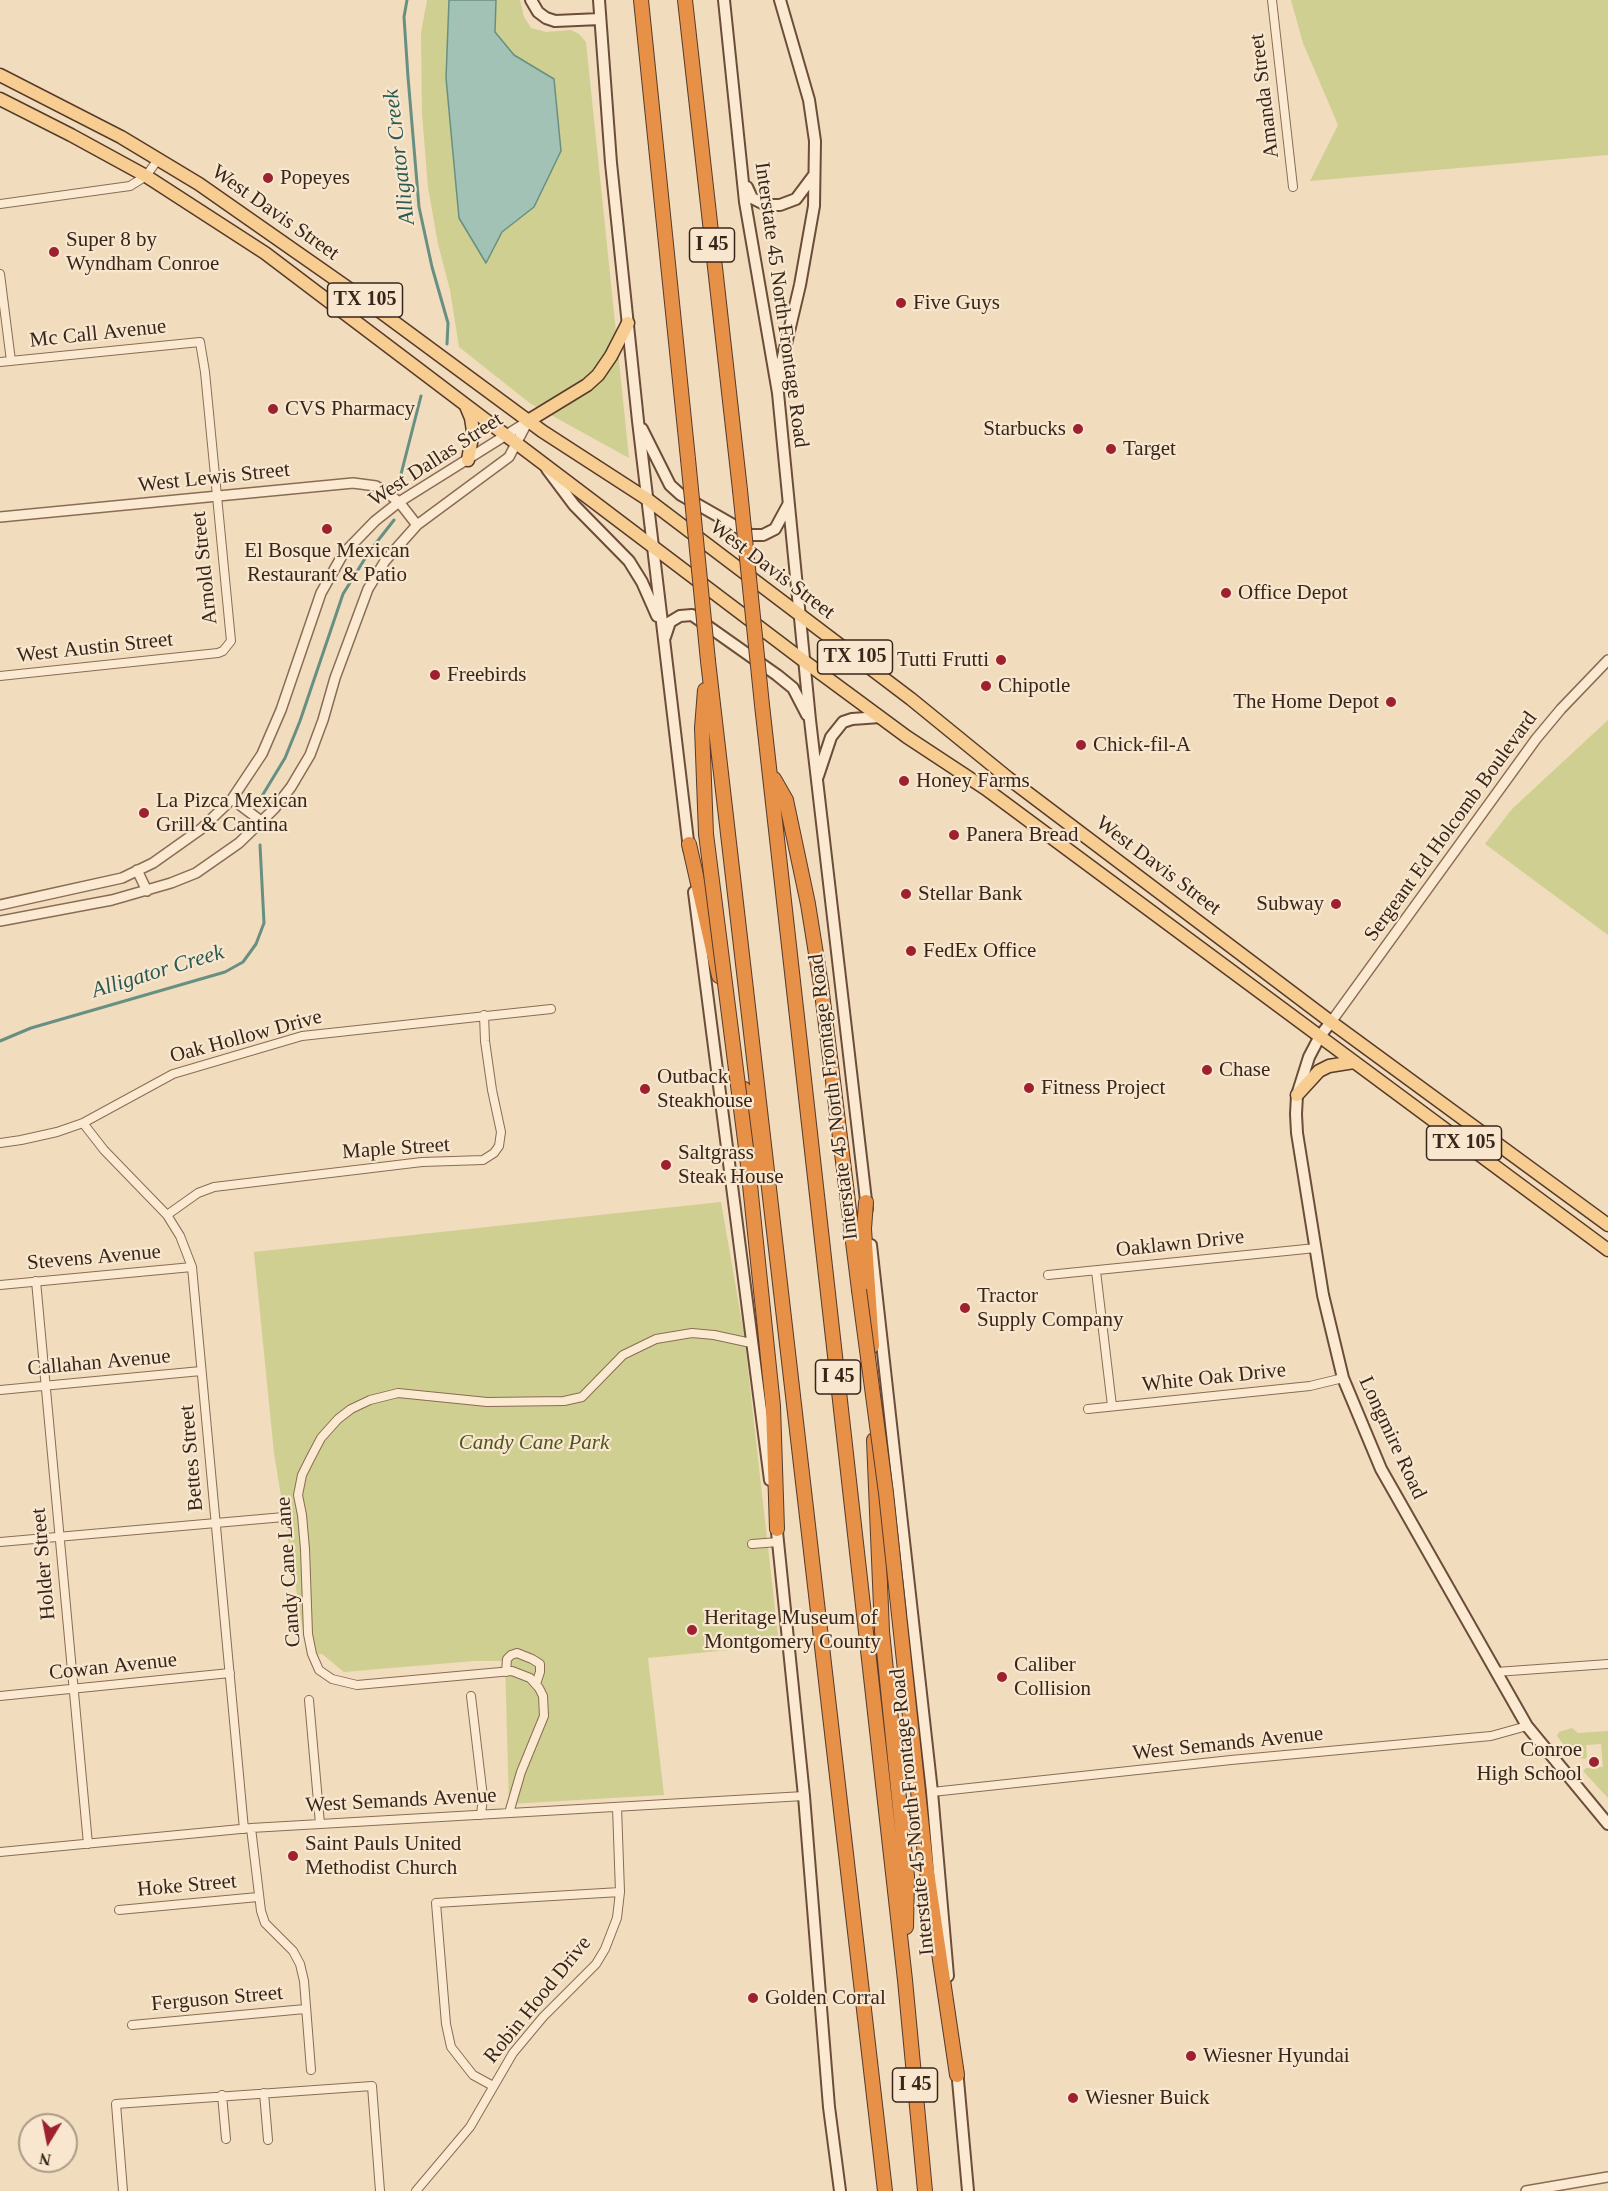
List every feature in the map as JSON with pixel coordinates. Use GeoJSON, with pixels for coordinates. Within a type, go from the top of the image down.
{"type":"FeatureCollection","features":[{"type":"Feature","properties":{"kind":"highway","name":"I 45"},"geometry":{"type":"LineString","coordinates":[[641,0],[708,661],[885,2191]]}},
{"type":"Feature","properties":{"kind":"highway","name":"I 45"},"geometry":{"type":"LineString","coordinates":[[685,0],[905,1980],[925,2191]]}},
{"type":"Feature","properties":{"kind":"highway"},"geometry":{"type":"LineString","coordinates":[[708,661],[702,728],[706,834],[747,1156],[771,1384],[777,1535]]}},
{"type":"Feature","properties":{"kind":"highway"},"geometry":{"type":"LineString","coordinates":[[770,774],[786,800],[808,904],[821,985],[886,1493],[926,1865],[957,2075]]}},
{"type":"Feature","properties":{"kind":"highway"},"geometry":{"type":"LineString","coordinates":[[689,844],[740,1068],[784,1309]]}},
{"type":"Feature","properties":{"kind":"highway"},"geometry":{"type":"LineString","coordinates":[[866,1202],[864,1229],[870,1305],[882,1631],[907,1876],[905,1980]]}},
{"type":"Feature","properties":{"kind":"main road"},"geometry":{"type":"LineString","coordinates":[[531,0],[538,12],[555,21],[600,19]]}},
{"type":"Feature","properties":{"kind":"main road"},"geometry":{"type":"LineString","coordinates":[[599,0],[611,163],[661,626],[777,1535],[804,1796],[829,2108],[840,2191]]}},
{"type":"Feature","properties":{"kind":"main road","name":"Interstate 45 North Frontage Road"},"geometry":{"type":"LineString","coordinates":[[724,0],[745,202],[778,393],[810,720],[888,1383],[932,1792],[968,2191]]}},
{"type":"Feature","properties":{"kind":"main road"},"geometry":{"type":"LineString","coordinates":[[778,393],[782,362],[800,285],[814,206],[815,141],[809,100],[780,0]]}},
{"type":"Feature","properties":{"kind":"main road","name":"West Davis Street"},"geometry":{"type":"LineString","coordinates":[[0,75],[75,112],[159,158],[277,236],[528,421],[647,500],[911,699],[1008,778],[1331,1022],[1608,1225]]}},
{"type":"Feature","properties":{"kind":"main road","name":"West Davis Street"},"geometry":{"type":"LineString","coordinates":[[0,99],[146,176],[259,249],[804,661],[880,717],[986,789],[1608,1250]]}},
{"type":"Feature","properties":{"kind":"main road"},"geometry":{"type":"LineString","coordinates":[[742,178],[752,198],[766,205],[780,205],[796,199],[814,175]]}},
{"type":"Feature","properties":{"kind":"main road"},"geometry":{"type":"LineString","coordinates":[[323,296],[336,300],[347,299],[355,293]]}},
{"type":"Feature","properties":{"kind":"main road"},"geometry":{"type":"LineString","coordinates":[[528,421],[587,385],[598,375],[628,323]]}},
{"type":"Feature","properties":{"kind":"main road"},"geometry":{"type":"LineString","coordinates":[[465,404],[473,431],[468,459]]}},
{"type":"Feature","properties":{"kind":"main road"},"geometry":{"type":"LineString","coordinates":[[638,421],[670,485],[681,495],[751,535],[763,536],[775,529],[788,505]]}},
{"type":"Feature","properties":{"kind":"main road"},"geometry":{"type":"LineString","coordinates":[[544,464],[574,505],[629,561],[642,582],[661,626]]}},
{"type":"Feature","properties":{"kind":"main road"},"geometry":{"type":"LineString","coordinates":[[663,642],[669,622],[680,616],[692,615],[793,688],[810,720]]}},
{"type":"Feature","properties":{"kind":"main road"},"geometry":{"type":"LineString","coordinates":[[817,779],[831,737],[843,722],[880,717]]}},
{"type":"Feature","properties":{"kind":"main road","name":"Longmire Road"},"geometry":{"type":"LineString","coordinates":[[1331,1022],[1320,1036],[1309,1057],[1297,1095],[1297,1133],[1323,1295],[1343,1378],[1381,1469],[1527,1726],[1608,1824]]}},
{"type":"Feature","properties":{"kind":"main road"},"geometry":{"type":"LineString","coordinates":[[1297,1095],[1319,1071],[1329,1066],[1354,1062]]}},
{"type":"Feature","properties":{"kind":"street","name":"Amanda Street"},"geometry":{"type":"LineString","coordinates":[[1272,0],[1293,187]]}},
{"type":"Feature","properties":{"kind":"street"},"geometry":{"type":"LineString","coordinates":[[0,204],[130,186],[146,176],[159,158]]}},
{"type":"Feature","properties":{"kind":"street"},"geometry":{"type":"LineString","coordinates":[[0,274],[11,361]]}},
{"type":"Feature","properties":{"kind":"street","name":"Mc Call Avenue"},"geometry":{"type":"LineString","coordinates":[[0,362],[200,342]]}},
{"type":"Feature","properties":{"kind":"street","name":"Arnold Street"},"geometry":{"type":"LineString","coordinates":[[200,342],[205,372],[231,636],[227,647]]}},
{"type":"Feature","properties":{"kind":"street","name":"West Dallas Street"},"geometry":{"type":"LineString","coordinates":[[2,904],[122,878],[153,862],[192,837],[232,799],[254,769],[272,735],[321,593],[343,554],[357,538],[399,502],[528,421]]}},
{"type":"Feature","properties":{"kind":"street","name":"West Dallas Street"},"geometry":{"type":"LineString","coordinates":[[3,920],[147,891],[196,873],[239,843],[291,787],[310,755],[368,589],[385,561],[417,525],[509,458],[528,421]]}},
{"type":"Feature","properties":{"kind":"street","name":"West Lewis Street"},"geometry":{"type":"LineString","coordinates":[[0,518],[284,488],[366,484],[376,486],[399,502],[417,525]]}},
{"type":"Feature","properties":{"kind":"street","name":"West Austin Street"},"geometry":{"type":"LineString","coordinates":[[0,676],[218,653],[227,647]]}},
{"type":"Feature","properties":{"kind":"street","name":"Sergeant Ed Holcomb Boulevard"},"geometry":{"type":"LineString","coordinates":[[1331,1022],[1536,739],[1608,660]]}},
{"type":"Feature","properties":{"kind":"street"},"geometry":{"type":"LineString","coordinates":[[232,799],[261,821]]}},
{"type":"Feature","properties":{"kind":"street"},"geometry":{"type":"LineString","coordinates":[[137,870],[147,891]]}},
{"type":"Feature","properties":{"kind":"street"},"geometry":{"type":"LineString","coordinates":[[2,904],[3,920]]}},
{"type":"Feature","properties":{"kind":"street","name":"Oak Hollow Drive"},"geometry":{"type":"LineString","coordinates":[[0,1143],[57,1132],[83,1123],[172,1074],[302,1036],[551,1009]]}},
{"type":"Feature","properties":{"kind":"street","name":"Maple Street"},"geometry":{"type":"LineString","coordinates":[[167,1215],[198,1193],[214,1187],[412,1163],[483,1160],[494,1153],[499,1146],[501,1132],[492,1090],[484,1015]]}},
{"type":"Feature","properties":{"kind":"street","name":"Bettes Street"},"geometry":{"type":"LineString","coordinates":[[83,1123],[104,1150],[167,1215],[180,1236],[192,1267],[230,1673],[258,1897],[265,1923],[293,1951],[300,1964],[304,1981],[311,2070]]}},
{"type":"Feature","properties":{"kind":"street","name":"Oaklawn Drive"},"geometry":{"type":"LineString","coordinates":[[1048,1275],[1316,1248]]}},
{"type":"Feature","properties":{"kind":"street","name":"Stevens Avenue"},"geometry":{"type":"LineString","coordinates":[[0,1285],[192,1267]]}},
{"type":"Feature","properties":{"kind":"street"},"geometry":{"type":"LineString","coordinates":[[1096,1271],[1112,1406]]}},
{"type":"Feature","properties":{"kind":"street","name":"Holder Street"},"geometry":{"type":"LineString","coordinates":[[36,1281],[88,1844]]}},
{"type":"Feature","properties":{"kind":"street","name":"Candy Cane Lane"},"geometry":{"type":"LineString","coordinates":[[536,1684],[530,1678],[512,1671],[357,1685],[332,1679],[319,1670],[312,1654],[308,1634],[305,1549],[298,1495],[302,1475],[321,1438],[338,1419],[351,1409],[370,1400],[398,1393],[487,1402],[564,1401],[582,1397],[623,1355],[656,1339],[692,1332],[751,1343]]}},
{"type":"Feature","properties":{"kind":"street","name":"Callahan Avenue"},"geometry":{"type":"LineString","coordinates":[[0,1390],[201,1371]]}},
{"type":"Feature","properties":{"kind":"street","name":"White Oak Drive"},"geometry":{"type":"LineString","coordinates":[[1088,1409],[1310,1386],[1343,1378]]}},
{"type":"Feature","properties":{"kind":"street"},"geometry":{"type":"LineString","coordinates":[[0,1542],[284,1516]]}},
{"type":"Feature","properties":{"kind":"street"},"geometry":{"type":"LineString","coordinates":[[752,1544],[777,1535]]}},
{"type":"Feature","properties":{"kind":"street"},"geometry":{"type":"LineString","coordinates":[[506,1672],[507,1659],[517,1653],[540,1664],[536,1684],[543,1696],[544,1716],[521,1772],[509,1813]]}},
{"type":"Feature","properties":{"kind":"street"},"geometry":{"type":"LineString","coordinates":[[1496,1672],[1608,1664]]}},
{"type":"Feature","properties":{"kind":"street","name":"Cowan Avenue"},"geometry":{"type":"LineString","coordinates":[[0,1696],[230,1673]]}},
{"type":"Feature","properties":{"kind":"street"},"geometry":{"type":"LineString","coordinates":[[471,1696],[483,1797],[481,1815]]}},
{"type":"Feature","properties":{"kind":"street"},"geometry":{"type":"LineString","coordinates":[[309,1700],[320,1824]]}},
{"type":"Feature","properties":{"kind":"street","name":"West Semands Avenue"},"geometry":{"type":"LineString","coordinates":[[932,1792],[1231,1760],[1491,1736],[1527,1726]]}},
{"type":"Feature","properties":{"kind":"street","name":"West Semands Avenue"},"geometry":{"type":"LineString","coordinates":[[0,1852],[248,1828],[804,1796]]}},
{"type":"Feature","properties":{"kind":"street","name":"Robin Hood Drive"},"geometry":{"type":"LineString","coordinates":[[416,2191],[470,2127],[513,2053],[543,2017],[596,1964],[606,1949],[621,1892],[617,1807]]}},
{"type":"Feature","properties":{"kind":"street"},"geometry":{"type":"LineString","coordinates":[[493,2086],[473,2075],[451,2047],[446,2024],[436,1903],[621,1892]]}},
{"type":"Feature","properties":{"kind":"street","name":"Hoke Street"},"geometry":{"type":"LineString","coordinates":[[119,1910],[258,1897]]}},
{"type":"Feature","properties":{"kind":"street","name":"Ferguson Street"},"geometry":{"type":"LineString","coordinates":[[132,2025],[305,2009]]}},
{"type":"Feature","properties":{"kind":"street"},"geometry":{"type":"LineString","coordinates":[[123,2191],[116,2104],[372,2086],[380,2191]]}},
{"type":"Feature","properties":{"kind":"street"},"geometry":{"type":"LineString","coordinates":[[264,2093],[268,2140]]}},
{"type":"Feature","properties":{"kind":"street"},"geometry":{"type":"LineString","coordinates":[[222,2096],[226,2139]]}},
{"type":"Feature","properties":{"kind":"street"},"geometry":{"type":"LineString","coordinates":[[1526,2191],[1608,2177]]}},
{"type":"Feature","properties":{"kind":"green space"},"geometry":{"type":"Polygon","coordinates":[[[427,0],[520,0],[524,17],[531,28],[546,32],[571,30],[579,34],[586,42],[629,458],[531,404],[459,347],[450,290],[438,244],[428,187],[422,114],[421,33],[427,0]]]}},
{"type":"Feature","properties":{"kind":"green space"},"geometry":{"type":"Polygon","coordinates":[[[1291,0],[1608,0],[1608,155],[1310,181],[1338,125],[1303,43],[1291,0]]]}},
{"type":"Feature","properties":{"kind":"green space"},"geometry":{"type":"Polygon","coordinates":[[[1608,720],[1608,935],[1485,844],[1512,809],[1608,720]]]}},
{"type":"Feature","properties":{"kind":"green space","name":"Candy Cane Park"},"geometry":{"type":"Polygon","coordinates":[[[721,1202],[744,1334],[779,1645],[648,1658],[664,1795],[509,1804],[505,1661],[474,1661],[344,1672],[322,1654],[307,1656],[274,1453],[254,1252],[721,1202]]]}},
{"type":"Feature","properties":{"kind":"green space","name":"Conroe High School"},"geometry":{"type":"Polygon","coordinates":[[[1572,1728],[1578,1733],[1608,1731],[1608,1798],[1583,1771],[1586,1768],[1603,1767],[1601,1744],[1586,1745],[1587,1757],[1585,1759],[1573,1757],[1557,1736],[1559,1732],[1572,1728]]]}},
{"type":"Feature","properties":{"kind":"shaded area"},"geometry":{"type":"Polygon","coordinates":[[[449,0],[496,0],[495,32],[514,55],[554,79],[561,151],[534,207],[502,232],[486,263],[459,218],[446,78],[449,0]]]}},
{"type":"Feature","properties":{"kind":"waterway","name":"Alligator Creek"},"geometry":{"type":"LineString","coordinates":[[407,0],[404,17],[419,207],[432,267],[448,323],[447,344]]}},
{"type":"Feature","properties":{"kind":"waterway","name":"Alligator Creek"},"geometry":{"type":"LineString","coordinates":[[400,478],[421,396]]}},
{"type":"Feature","properties":{"kind":"waterway","name":"Alligator Creek"},"geometry":{"type":"LineString","coordinates":[[262,796],[285,758],[300,721],[343,594],[369,552],[394,520]]}},
{"type":"Feature","properties":{"kind":"waterway","name":"Alligator Creek"},"geometry":{"type":"LineString","coordinates":[[0,1041],[31,1028],[225,972],[243,962],[256,944],[264,923],[260,845]]}},
{"type":"Feature","properties":{"kind":"place","name":"Popeyes"},"geometry":{"type":"Point","coordinates":[268,178]}},
{"type":"Feature","properties":{"kind":"place","name":"Super 8 by Wyndham Conroe"},"geometry":{"type":"Point","coordinates":[54,252]}},
{"type":"Feature","properties":{"kind":"place","name":"Five Guys"},"geometry":{"type":"Point","coordinates":[901,303]}},
{"type":"Feature","properties":{"kind":"place","name":"CVS Pharmacy"},"geometry":{"type":"Point","coordinates":[273,409]}},
{"type":"Feature","properties":{"kind":"place","name":"Starbucks"},"geometry":{"type":"Point","coordinates":[1078,429]}},
{"type":"Feature","properties":{"kind":"place","name":"Target"},"geometry":{"type":"Point","coordinates":[1111,449]}},
{"type":"Feature","properties":{"kind":"place","name":"El Bosque Mexican Restaurant & Patio"},"geometry":{"type":"Point","coordinates":[327,529]}},
{"type":"Feature","properties":{"kind":"place","name":"Office Depot"},"geometry":{"type":"Point","coordinates":[1226,593]}},
{"type":"Feature","properties":{"kind":"place","name":"Tutti Frutti"},"geometry":{"type":"Point","coordinates":[1001,660]}},
{"type":"Feature","properties":{"kind":"place","name":"Freebirds"},"geometry":{"type":"Point","coordinates":[435,675]}},
{"type":"Feature","properties":{"kind":"place","name":"Chipotle"},"geometry":{"type":"Point","coordinates":[986,686]}},
{"type":"Feature","properties":{"kind":"place","name":"The Home Depot"},"geometry":{"type":"Point","coordinates":[1391,702]}},
{"type":"Feature","properties":{"kind":"place","name":"Chick-fil-A"},"geometry":{"type":"Point","coordinates":[1081,745]}},
{"type":"Feature","properties":{"kind":"place","name":"Honey Farms"},"geometry":{"type":"Point","coordinates":[904,781]}},
{"type":"Feature","properties":{"kind":"place","name":"La Pizca Mexican Grill & Cantina"},"geometry":{"type":"Point","coordinates":[144,813]}},
{"type":"Feature","properties":{"kind":"place","name":"Panera Bread"},"geometry":{"type":"Point","coordinates":[954,835]}},
{"type":"Feature","properties":{"kind":"place","name":"Stellar Bank"},"geometry":{"type":"Point","coordinates":[906,894]}},
{"type":"Feature","properties":{"kind":"place","name":"Subway"},"geometry":{"type":"Point","coordinates":[1336,904]}},
{"type":"Feature","properties":{"kind":"place","name":"FedEx Office"},"geometry":{"type":"Point","coordinates":[911,951]}},
{"type":"Feature","properties":{"kind":"place","name":"Chase"},"geometry":{"type":"Point","coordinates":[1207,1070]}},
{"type":"Feature","properties":{"kind":"place","name":"Fitness Project"},"geometry":{"type":"Point","coordinates":[1029,1088]}},
{"type":"Feature","properties":{"kind":"place","name":"Outback Steakhouse"},"geometry":{"type":"Point","coordinates":[645,1089]}},
{"type":"Feature","properties":{"kind":"place","name":"Saltgrass Steak House"},"geometry":{"type":"Point","coordinates":[666,1165]}},
{"type":"Feature","properties":{"kind":"place","name":"Tractor Supply Company"},"geometry":{"type":"Point","coordinates":[965,1308]}},
{"type":"Feature","properties":{"kind":"place","name":"Heritage Museum of Montgomery County"},"geometry":{"type":"Point","coordinates":[692,1630]}},
{"type":"Feature","properties":{"kind":"place","name":"Caliber Collision"},"geometry":{"type":"Point","coordinates":[1002,1677]}},
{"type":"Feature","properties":{"kind":"place","name":"Conroe High School"},"geometry":{"type":"Point","coordinates":[1594,1762]}},
{"type":"Feature","properties":{"kind":"place","name":"Saint Pauls United Methodist Church"},"geometry":{"type":"Point","coordinates":[293,1856]}},
{"type":"Feature","properties":{"kind":"place","name":"Golden Corral"},"geometry":{"type":"Point","coordinates":[753,1998]}},
{"type":"Feature","properties":{"kind":"place","name":"Wiesner Hyundai"},"geometry":{"type":"Point","coordinates":[1191,2056]}},
{"type":"Feature","properties":{"kind":"place","name":"Wiesner Buick"},"geometry":{"type":"Point","coordinates":[1073,2098]}}]}
